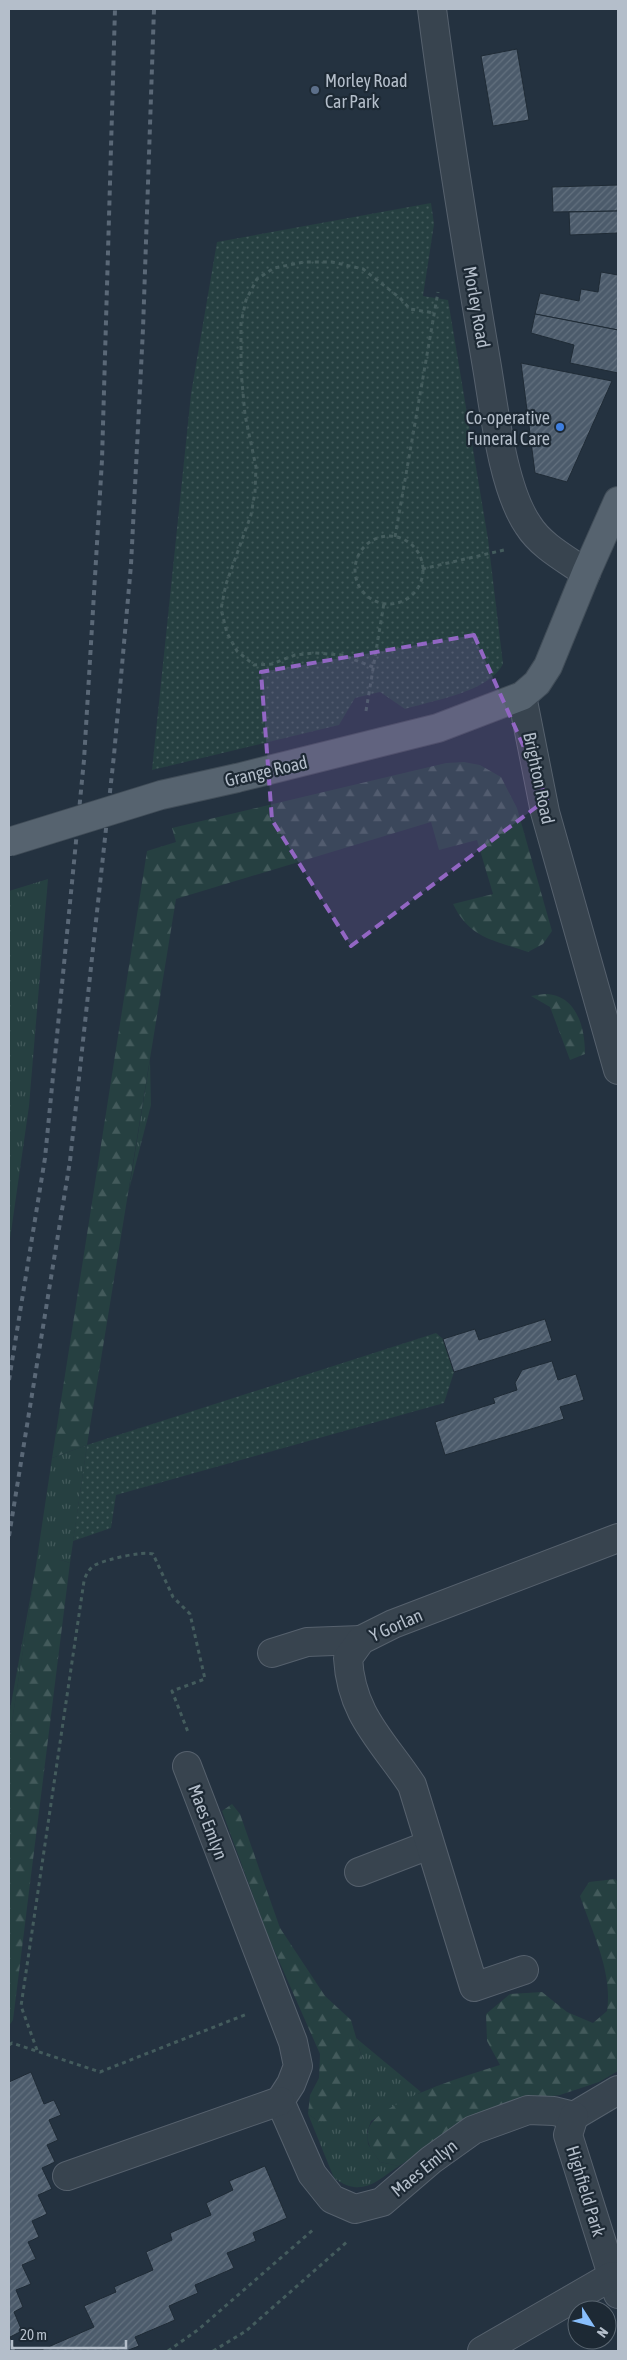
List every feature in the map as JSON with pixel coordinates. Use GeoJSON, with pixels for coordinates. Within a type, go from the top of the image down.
{"type":"FeatureCollection","features":[{"type":"Feature","properties":{"kind":"main road"},"geometry":{"type":"LineString","coordinates":[[522,696],[537,683],[548,666],[618,501]]}},
{"type":"Feature","properties":{"kind":"main road","name":"Grange Road"},"geometry":{"type":"LineString","coordinates":[[9,842],[161,795],[438,728],[522,696]]}},
{"type":"Feature","properties":{"kind":"street","name":"Morley Road"},"geometry":{"type":"LineString","coordinates":[[432,9],[449,147],[502,455],[519,509],[528,526],[541,541],[586,573]]}},
{"type":"Feature","properties":{"kind":"street","name":"Brighton Road"},"geometry":{"type":"LineString","coordinates":[[522,696],[545,812],[618,1070]]}},
{"type":"Feature","properties":{"kind":"street","name":"Y Gorlan"},"geometry":{"type":"LineString","coordinates":[[524,1970],[474,1987],[412,1786],[394,1758],[370,1729],[355,1699],[349,1678],[348,1658],[362,1640],[393,1624],[618,1538]]}},
{"type":"Feature","properties":{"kind":"street"},"geometry":{"type":"LineString","coordinates":[[272,1653],[307,1642],[362,1640]]}},
{"type":"Feature","properties":{"kind":"street","name":"Maes Emlyn"},"geometry":{"type":"LineString","coordinates":[[187,1766],[293,2042],[298,2066],[291,2084],[280,2101]]}},
{"type":"Feature","properties":{"kind":"street"},"geometry":{"type":"LineString","coordinates":[[359,1872],[430,1845]]}},
{"type":"Feature","properties":{"kind":"street"},"geometry":{"type":"LineString","coordinates":[[574,2116],[618,2090]]}},
{"type":"Feature","properties":{"kind":"street"},"geometry":{"type":"LineString","coordinates":[[67,2176],[280,2101],[312,2174],[332,2200],[343,2204]]}},
{"type":"Feature","properties":{"kind":"street","name":"Maes Emlyn"},"geometry":{"type":"LineString","coordinates":[[343,2204],[355,2209],[382,2202],[431,2160],[474,2130],[528,2110],[554,2111],[574,2116]]}},
{"type":"Feature","properties":{"kind":"street","name":"Highfield Park"},"geometry":{"type":"LineString","coordinates":[[574,2116],[568,2134],[615,2285]]}},
{"type":"Feature","properties":{"kind":"street"},"geometry":{"type":"LineString","coordinates":[[482,2351],[615,2285]]}},
{"type":"Feature","properties":{"kind":"path"},"geometry":{"type":"LineString","coordinates":[[373,667],[342,655],[315,653],[295,655],[272,664],[254,665],[237,651],[227,633],[221,609],[224,592],[252,515],[256,492],[256,468],[245,415],[241,323],[246,300],[257,279],[274,268],[304,262],[332,262],[363,269],[387,286],[410,309],[434,313]]}},
{"type":"Feature","properties":{"kind":"path"},"geometry":{"type":"LineString","coordinates":[[395,536],[442,269],[470,266]]}},
{"type":"Feature","properties":{"kind":"path"},"geometry":{"type":"LineString","coordinates":[[384,536],[395,536],[406,540],[415,548],[420,558],[422,569],[421,581],[415,591],[406,598],[396,603],[384,603],[365,594],[357,580],[355,564],[358,554],[365,545],[384,536]]}},
{"type":"Feature","properties":{"kind":"path"},"geometry":{"type":"LineString","coordinates":[[422,569],[541,541]]}},
{"type":"Feature","properties":{"kind":"path"},"geometry":{"type":"LineString","coordinates":[[361,748],[384,603]]}},
{"type":"Feature","properties":{"kind":"path"},"geometry":{"type":"LineString","coordinates":[[37,2050],[21,2006],[84,1581],[88,1571],[95,1565],[145,1552],[153,1554],[173,1598],[190,1614],[206,1679],[172,1692],[198,1759],[187,1766]]}},
{"type":"Feature","properties":{"kind":"path"},"geometry":{"type":"LineString","coordinates":[[9,2044],[12,2043],[37,2050],[100,2072],[278,2002]]}},
{"type":"Feature","properties":{"kind":"path"},"geometry":{"type":"LineString","coordinates":[[213,2351],[246,2331],[340,2249],[382,2202]]}},
{"type":"Feature","properties":{"kind":"path"},"geometry":{"type":"LineString","coordinates":[[168,2351],[199,2329],[343,2204]]}},
{"type":"Feature","properties":{"kind":"highlighted area"},"geometry":{"type":"Polygon","coordinates":[[[474,635],[547,799],[351,946],[272,820],[261,672],[474,635]]]}},
{"type":"Feature","properties":{"kind":"green space"},"geometry":{"type":"Polygon","coordinates":[[[431,203],[434,224],[423,296],[448,300],[488,539],[503,664],[496,674],[486,682],[460,694],[405,709],[380,692],[355,698],[339,725],[152,770],[191,394],[217,242],[431,203]]]}},
{"type":"Feature","properties":{"kind":"green space"},"geometry":{"type":"Polygon","coordinates":[[[464,762],[480,765],[501,777],[517,808],[552,931],[543,944],[528,952],[484,937],[467,925],[460,916],[453,904],[493,894],[477,840],[439,850],[431,822],[176,899],[87,1445],[52,1458],[147,851],[176,842],[172,828],[446,763],[464,762]]]}},
{"type":"Feature","properties":{"kind":"green space"},"geometry":{"type":"Polygon","coordinates":[[[48,879],[29,1106],[9,1246],[9,891],[48,879]]]}},
{"type":"Feature","properties":{"kind":"green space"},"geometry":{"type":"Polygon","coordinates":[[[555,995],[564,999],[571,1006],[583,1033],[585,1054],[570,1060],[550,1007],[531,996],[555,995]]]}},
{"type":"Feature","properties":{"kind":"green space"},"geometry":{"type":"Polygon","coordinates":[[[150,1060],[151,1105],[129,1190],[150,1060]]]}},
{"type":"Feature","properties":{"kind":"green space"},"geometry":{"type":"Polygon","coordinates":[[[436,1333],[443,1339],[454,1372],[444,1403],[116,1495],[111,1528],[73,1541],[87,1445],[436,1333]]]}},
{"type":"Feature","properties":{"kind":"green space"},"geometry":{"type":"Polygon","coordinates":[[[87,1445],[70,1563],[61,1560],[35,1573],[9,1741],[9,1715],[35,1572],[52,1458],[87,1445]]]}},
{"type":"Feature","properties":{"kind":"green space"},"geometry":{"type":"Polygon","coordinates":[[[61,1560],[70,1563],[13,2020],[9,2026],[9,1741],[35,1572],[47,1563],[61,1560]]]}},
{"type":"Feature","properties":{"kind":"green space"},"geometry":{"type":"Polygon","coordinates":[[[232,1804],[240,1814],[280,1928],[325,1996],[351,2020],[362,2058],[348,2108],[330,2122],[318,2121],[308,2114],[310,2095],[319,2078],[320,2054],[268,1936],[222,1811],[232,1804]]]}},
{"type":"Feature","properties":{"kind":"green space"},"geometry":{"type":"Polygon","coordinates":[[[615,1879],[618,1882],[618,2071],[599,2082],[560,2095],[528,2099],[426,2149],[399,2166],[380,2162],[371,2148],[367,2136],[374,2120],[387,2110],[426,2090],[500,2065],[487,2041],[486,2014],[510,1994],[542,1992],[567,2012],[593,2023],[607,2011],[608,1996],[604,1967],[580,1896],[589,1882],[615,1879]]]}},
{"type":"Feature","properties":{"kind":"green space"},"geometry":{"type":"Polygon","coordinates":[[[356,2038],[421,2092],[371,2121],[367,2132],[368,2144],[380,2162],[399,2166],[368,2186],[361,2187],[344,2184],[334,2178],[308,2114],[318,2121],[362,2058],[356,2038]]]}},
{"type":"Feature","properties":{"kind":"building"},"geometry":{"type":"Polygon","coordinates":[[[517,49],[529,120],[493,126],[481,56],[517,49]]]}},
{"type":"Feature","properties":{"kind":"building"},"geometry":{"type":"Polygon","coordinates":[[[618,185],[618,211],[553,212],[552,187],[618,185]]]}},
{"type":"Feature","properties":{"kind":"building"},"geometry":{"type":"Polygon","coordinates":[[[618,211],[618,233],[570,235],[569,212],[618,211]]]}},
{"type":"Feature","properties":{"kind":"building"},"geometry":{"type":"Polygon","coordinates":[[[601,272],[618,275],[618,330],[535,314],[540,293],[579,301],[581,289],[598,292],[601,272]]]}},
{"type":"Feature","properties":{"kind":"building"},"geometry":{"type":"Polygon","coordinates":[[[535,314],[618,330],[618,373],[570,363],[574,345],[531,333],[535,314]]]}},
{"type":"Feature","properties":{"kind":"building","name":"Co-operative Funeral Care"},"geometry":{"type":"Polygon","coordinates":[[[521,363],[612,381],[567,482],[535,473],[521,363]]]}},
{"type":"Feature","properties":{"kind":"building"},"geometry":{"type":"Polygon","coordinates":[[[545,1319],[552,1341],[454,1372],[443,1339],[475,1329],[479,1340],[545,1319]]]}},
{"type":"Feature","properties":{"kind":"building"},"geometry":{"type":"Polygon","coordinates":[[[552,1361],[558,1380],[576,1374],[584,1400],[560,1407],[564,1419],[445,1455],[435,1422],[495,1403],[493,1398],[517,1390],[515,1383],[522,1370],[552,1361]]]}},
{"type":"Feature","properties":{"kind":"building"},"geometry":{"type":"Polygon","coordinates":[[[31,2072],[44,2104],[54,2100],[61,2115],[49,2120],[58,2140],[47,2145],[55,2162],[42,2168],[52,2189],[38,2195],[47,2214],[32,2221],[39,2237],[28,2242],[36,2259],[22,2265],[31,2284],[16,2290],[23,2307],[14,2312],[22,2331],[10,2337],[16,2351],[9,2351],[9,2082],[31,2072]]]}},
{"type":"Feature","properties":{"kind":"building"},"geometry":{"type":"Polygon","coordinates":[[[265,2166],[287,2218],[253,2233],[256,2241],[227,2253],[234,2268],[195,2285],[198,2293],[169,2306],[175,2320],[135,2337],[139,2346],[126,2351],[39,2351],[94,2327],[84,2306],[116,2292],[114,2287],[153,2270],[146,2252],[172,2240],[170,2233],[211,2215],[206,2203],[233,2190],[229,2181],[265,2166]]]}},
{"type":"Feature","properties":{"kind":"railway"},"geometry":{"type":"LineString","coordinates":[[9,1380],[45,1158],[84,760],[102,460],[115,9]]}},
{"type":"Feature","properties":{"kind":"railway"},"geometry":{"type":"LineString","coordinates":[[9,1536],[70,1161],[114,755],[131,565],[143,329],[154,9]]}},
{"type":"Feature","properties":{"kind":"place","name":"Morley Road Car Park"},"geometry":{"type":"Point","coordinates":[315,90]}},
{"type":"Feature","properties":{"kind":"place","name":"Co-operative Funeral Care"},"geometry":{"type":"Point","coordinates":[560,427]}}]}
